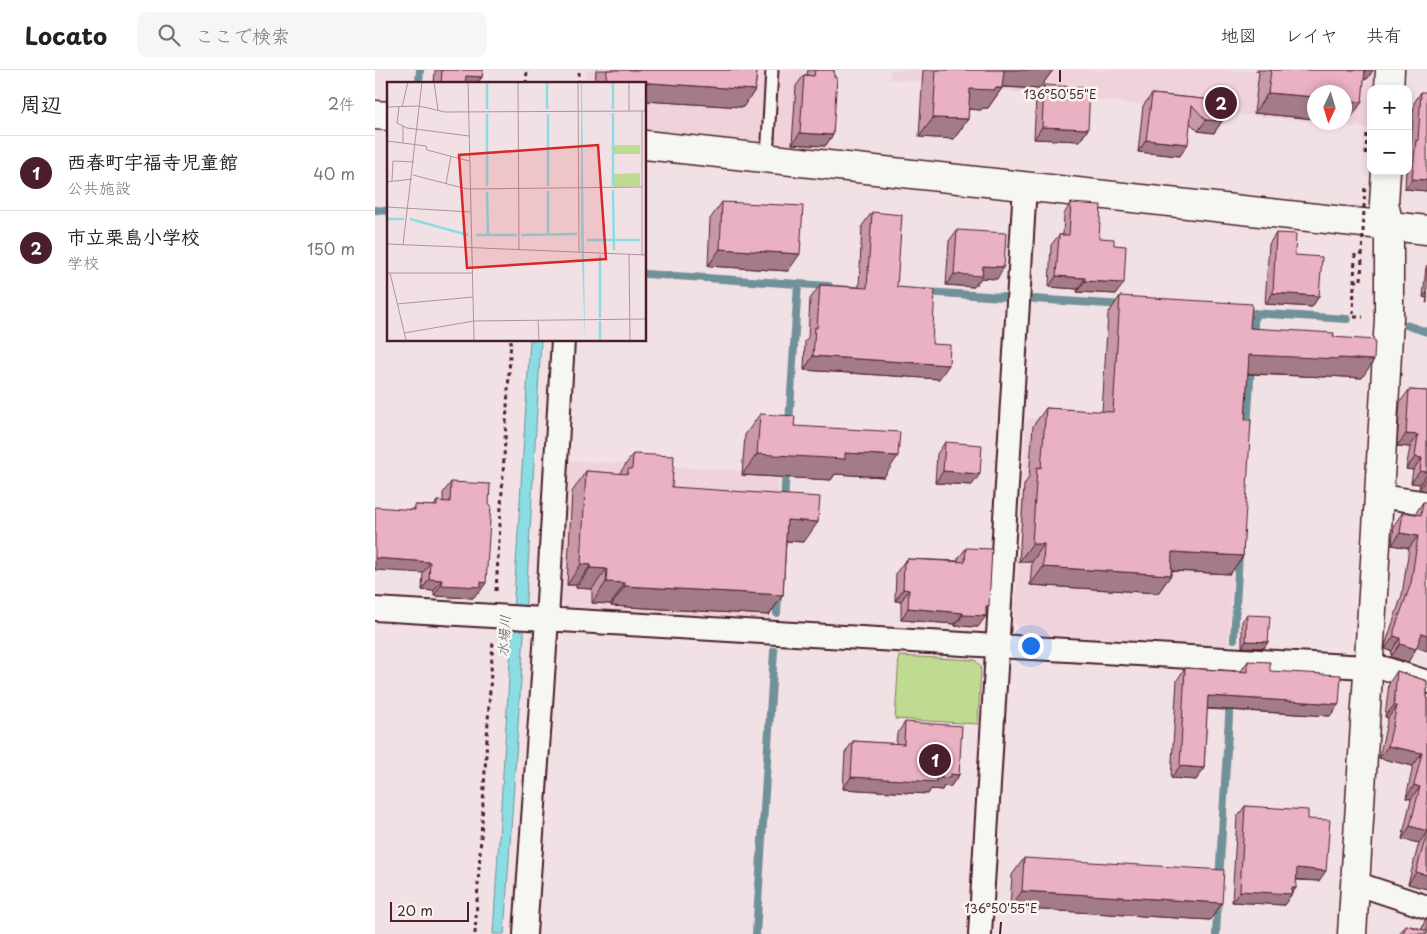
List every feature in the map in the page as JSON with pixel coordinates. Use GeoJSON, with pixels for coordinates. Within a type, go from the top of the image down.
{"type":"FeatureCollection","features":[{"type":"Feature","properties":{"kind":"street"},"geometry":{"type":"LineString","coordinates":[[1389,85],[1390,70]]}},
{"type":"Feature","properties":{"kind":"street"},"geometry":{"type":"LineString","coordinates":[[646,145],[1427,230]]}},
{"type":"Feature","properties":{"kind":"street"},"geometry":{"type":"LineString","coordinates":[[1352,934],[1389,318],[1389,226],[1384,203],[1375,178]]}},
{"type":"Feature","properties":{"kind":"street"},"geometry":{"type":"LineString","coordinates":[[980,934],[1025,186]]}},
{"type":"Feature","properties":{"kind":"street"},"geometry":{"type":"LineString","coordinates":[[525,934],[563,341]]}},
{"type":"Feature","properties":{"kind":"street"},"geometry":{"type":"LineString","coordinates":[[1379,496],[1427,503]]}},
{"type":"Feature","properties":{"kind":"street"},"geometry":{"type":"LineString","coordinates":[[375,608],[1384,668],[1427,682]]}},
{"type":"Feature","properties":{"kind":"street"},"geometry":{"type":"LineString","coordinates":[[1355,884],[1427,907]]}},
{"type":"Feature","properties":{"kind":"lane"},"geometry":{"type":"LineString","coordinates":[[767,158],[772,70]]}},
{"type":"Feature","properties":{"kind":"path"},"geometry":{"type":"LineString","coordinates":[[1366,147],[1367,133]]}},
{"type":"Feature","properties":{"kind":"path"},"geometry":{"type":"LineString","coordinates":[[1354,281],[1361,281],[1375,178]]}},
{"type":"Feature","properties":{"kind":"path"},"geometry":{"type":"LineString","coordinates":[[1353,306],[1355,254]]}},
{"type":"Feature","properties":{"kind":"shaded area"},"geometry":{"type":"Polygon","coordinates":[[[586,70],[834,70],[829,150],[646,129],[646,82],[585,82],[586,70]]]}},
{"type":"Feature","properties":{"kind":"shaded area"},"geometry":{"type":"Polygon","coordinates":[[[890,70],[1375,70],[1374,85],[1367,85],[1367,128],[1352,126],[1352,85],[1307,85],[1307,121],[889,79],[890,70]]]}},
{"type":"Feature","properties":{"kind":"shaded area"},"geometry":{"type":"Polygon","coordinates":[[[1026,418],[1241,431],[1228,646],[1021,634],[1014,623],[1026,418]]]}},
{"type":"Feature","properties":{"kind":"shaded area"},"geometry":{"type":"Polygon","coordinates":[[[565,460],[779,473],[770,620],[565,607],[557,598],[565,460]]]}},
{"type":"Feature","properties":{"kind":"green space"},"geometry":{"type":"Polygon","coordinates":[[[899,656],[975,660],[981,667],[978,724],[895,719],[899,656]]]}},
{"type":"Feature","properties":{"kind":"water"},"geometry":{"type":"Polygon","coordinates":[[[530,341],[541,341],[504,934],[493,934],[530,341]]]}},
{"type":"Feature","properties":{"kind":"building"},"geometry":{"type":"Polygon","coordinates":[[[442,70],[483,70],[482,77],[466,76],[465,82],[441,82],[442,70]]]}},
{"type":"Feature","properties":{"kind":"building"},"geometry":{"type":"Polygon","coordinates":[[[607,70],[757,70],[755,90],[606,80],[607,70]]]}},
{"type":"Feature","properties":{"kind":"building"},"geometry":{"type":"Polygon","coordinates":[[[815,70],[834,70],[834,77],[837,77],[833,135],[800,133],[804,75],[814,76],[815,70]]]}},
{"type":"Feature","properties":{"kind":"building"},"geometry":{"type":"Polygon","coordinates":[[[936,70],[1004,70],[1002,88],[995,88],[995,90],[970,89],[968,119],[933,118],[936,70]]]}},
{"type":"Feature","properties":{"kind":"building"},"geometry":{"type":"Polygon","coordinates":[[[1271,70],[1365,70],[1362,102],[1352,101],[1352,85],[1307,85],[1307,96],[1268,93],[1271,70]]]}},
{"type":"Feature","properties":{"kind":"building"},"geometry":{"type":"Polygon","coordinates":[[[1044,85],[1090,88],[1088,129],[1042,127],[1044,85]]]}},
{"type":"Feature","properties":{"kind":"building"},"geometry":{"type":"Polygon","coordinates":[[[1421,92],[1427,92],[1427,180],[1412,179],[1416,140],[1418,141],[1421,92]]]}},
{"type":"Feature","properties":{"kind":"building"},"geometry":{"type":"Polygon","coordinates":[[[1152,94],[1224,101],[1222,121],[1206,120],[1192,105],[1188,144],[1146,140],[1152,94]]]}},
{"type":"Feature","properties":{"kind":"building"},"geometry":{"type":"Polygon","coordinates":[[[722,202],[803,206],[800,254],[720,249],[722,202]]]}},
{"type":"Feature","properties":{"kind":"building"},"geometry":{"type":"Polygon","coordinates":[[[1071,203],[1101,205],[1099,238],[1114,239],[1114,245],[1126,246],[1124,283],[1085,281],[1085,278],[1056,276],[1059,235],[1069,235],[1071,203]]]}},
{"type":"Feature","properties":{"kind":"building"},"geometry":{"type":"Polygon","coordinates":[[[872,212],[902,215],[897,287],[935,290],[932,344],[950,345],[949,365],[813,356],[820,285],[867,288],[872,212]]]}},
{"type":"Feature","properties":{"kind":"building"},"geometry":{"type":"Polygon","coordinates":[[[957,230],[1006,233],[1004,267],[983,266],[982,276],[954,274],[957,230]]]}},
{"type":"Feature","properties":{"kind":"building"},"geometry":{"type":"Polygon","coordinates":[[[1276,233],[1296,234],[1295,255],[1322,257],[1319,296],[1273,293],[1276,233]]]}},
{"type":"Feature","properties":{"kind":"building"},"geometry":{"type":"Polygon","coordinates":[[[1120,296],[1252,304],[1250,328],[1334,333],[1333,337],[1375,340],[1374,360],[1249,355],[1245,420],[1251,420],[1243,556],[1172,552],[1171,575],[1043,567],[1044,544],[1032,544],[1037,467],[1041,468],[1046,408],[1113,412],[1120,296]]]}},
{"type":"Feature","properties":{"kind":"building"},"geometry":{"type":"Polygon","coordinates":[[[1409,390],[1427,391],[1427,472],[1420,471],[1422,458],[1415,457],[1418,435],[1406,434],[1409,390]]]}},
{"type":"Feature","properties":{"kind":"building"},"geometry":{"type":"Polygon","coordinates":[[[760,414],[795,416],[794,426],[900,432],[898,456],[845,453],[845,459],[757,454],[760,414]]]}},
{"type":"Feature","properties":{"kind":"building"},"geometry":{"type":"Polygon","coordinates":[[[945,442],[982,445],[980,474],[943,471],[945,442]]]}},
{"type":"Feature","properties":{"kind":"building"},"geometry":{"type":"Polygon","coordinates":[[[633,454],[674,456],[672,487],[820,497],[818,522],[787,520],[783,595],[625,586],[625,583],[606,582],[607,569],[590,568],[591,565],[581,564],[586,471],[628,474],[628,469],[632,469],[633,454]]]}},
{"type":"Feature","properties":{"kind":"building"},"geometry":{"type":"Polygon","coordinates":[[[451,482],[490,484],[489,505],[491,505],[486,583],[481,582],[481,587],[441,585],[442,580],[429,579],[430,562],[375,558],[375,507],[415,510],[415,505],[437,506],[437,501],[450,502],[451,482]]]}},
{"type":"Feature","properties":{"kind":"building"},"geometry":{"type":"Polygon","coordinates":[[[1423,502],[1427,502],[1427,635],[1422,633],[1416,649],[1400,644],[1400,638],[1394,636],[1394,631],[1411,583],[1418,536],[1400,533],[1403,512],[1421,515],[1423,502]]]}},
{"type":"Feature","properties":{"kind":"building"},"geometry":{"type":"Polygon","coordinates":[[[966,548],[992,549],[989,606],[986,606],[986,616],[908,608],[909,590],[903,589],[904,562],[907,562],[907,559],[965,562],[966,548]]]}},
{"type":"Feature","properties":{"kind":"building"},"geometry":{"type":"Polygon","coordinates":[[[1247,615],[1270,616],[1268,642],[1246,641],[1247,615]]]}},
{"type":"Feature","properties":{"kind":"building"},"geometry":{"type":"Polygon","coordinates":[[[1248,661],[1270,662],[1270,671],[1341,675],[1339,704],[1208,696],[1204,768],[1180,766],[1185,668],[1248,672],[1248,661]]]}},
{"type":"Feature","properties":{"kind":"building"},"geometry":{"type":"Polygon","coordinates":[[[1397,671],[1427,681],[1427,831],[1410,826],[1420,787],[1414,785],[1422,753],[1388,746],[1397,706],[1394,705],[1397,671]]]}},
{"type":"Feature","properties":{"kind":"building"},"geometry":{"type":"Polygon","coordinates":[[[905,722],[962,726],[959,775],[950,774],[950,778],[936,777],[936,782],[851,777],[853,741],[904,744],[905,722]]]}},
{"type":"Feature","properties":{"kind":"building"},"geometry":{"type":"Polygon","coordinates":[[[1245,806],[1308,810],[1308,819],[1330,820],[1326,871],[1297,868],[1296,888],[1292,888],[1291,894],[1240,891],[1245,806]]]}},
{"type":"Feature","properties":{"kind":"building"},"geometry":{"type":"Polygon","coordinates":[[[1427,833],[1427,875],[1416,872],[1427,833]]]}},
{"type":"Feature","properties":{"kind":"building"},"geometry":{"type":"Polygon","coordinates":[[[1024,858],[1224,870],[1222,903],[1022,891],[1024,858]]]}},
{"type":"Feature","properties":{"kind":"building"},"geometry":{"type":"Polygon","coordinates":[[[1406,925],[1427,931],[1427,934],[1403,934],[1406,925]]]}},
{"type":"Feature","properties":{"kind":"waterway"},"geometry":{"type":"LineString","coordinates":[[419,82],[420,70]]}},
{"type":"Feature","properties":{"kind":"waterway"},"geometry":{"type":"LineString","coordinates":[[375,210],[387,211]]}},
{"type":"Feature","properties":{"kind":"waterway"},"geometry":{"type":"LineString","coordinates":[[646,274],[829,286]]}},
{"type":"Feature","properties":{"kind":"waterway"},"geometry":{"type":"LineString","coordinates":[[789,424],[798,284]]}},
{"type":"Feature","properties":{"kind":"waterway"},"geometry":{"type":"LineString","coordinates":[[925,292],[1003,297]]}},
{"type":"Feature","properties":{"kind":"waterway"},"geometry":{"type":"LineString","coordinates":[[1034,299],[1123,305]]}},
{"type":"Feature","properties":{"kind":"waterway"},"geometry":{"type":"LineString","coordinates":[[1252,313],[1347,319]]}},
{"type":"Feature","properties":{"kind":"waterway"},"geometry":{"type":"LineString","coordinates":[[1253,337],[1255,313]]}},
{"type":"Feature","properties":{"kind":"waterway"},"geometry":{"type":"LineString","coordinates":[[1406,325],[1427,332]]}},
{"type":"Feature","properties":{"kind":"waterway"},"geometry":{"type":"LineString","coordinates":[[1247,430],[1251,364]]}},
{"type":"Feature","properties":{"kind":"waterway"},"geometry":{"type":"LineString","coordinates":[[784,504],[786,468]]}},
{"type":"Feature","properties":{"kind":"waterway"},"geometry":{"type":"LineString","coordinates":[[1234,639],[1239,554]]}},
{"type":"Feature","properties":{"kind":"waterway"},"geometry":{"type":"LineString","coordinates":[[777,613],[778,593]]}},
{"type":"Feature","properties":{"kind":"waterway"},"geometry":{"type":"LineString","coordinates":[[756,934],[774,651]]}},
{"type":"Feature","properties":{"kind":"waterway"},"geometry":{"type":"LineString","coordinates":[[1219,880],[1230,701]]}},
{"type":"Feature","properties":{"kind":"waterway"},"geometry":{"type":"LineString","coordinates":[[1216,934],[1218,899]]}},
{"type":"Feature","properties":{"kind":"place","name":"市立栗島小学校"},"geometry":{"type":"Point","coordinates":[1221,103]}},
{"type":"Feature","properties":{"kind":"place","name":"西春町宇福寺児童館"},"geometry":{"type":"Point","coordinates":[935,760]}},
{"type":"Feature","properties":{"kind":"water label","name":"水場川"},"geometry":{"type":"Point","coordinates":[504,636]}}]}
